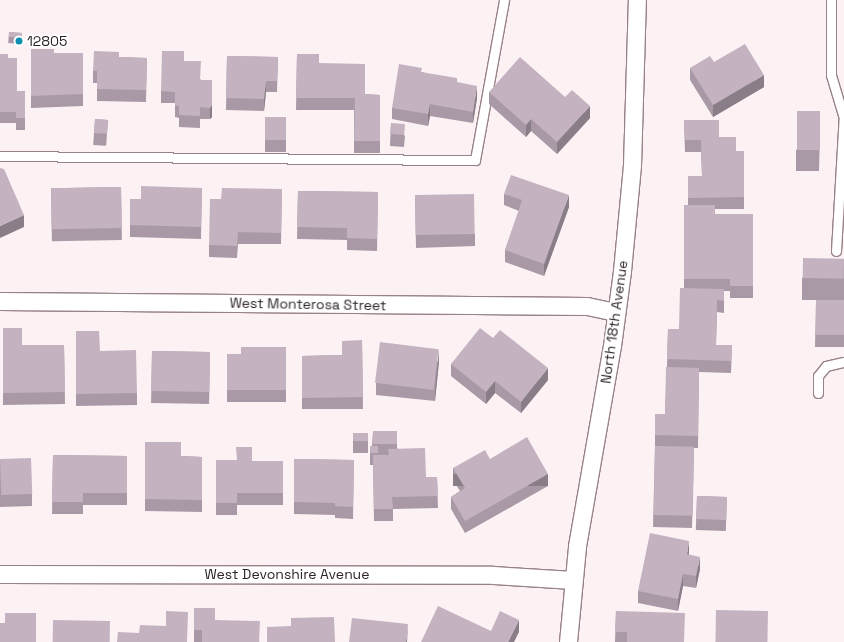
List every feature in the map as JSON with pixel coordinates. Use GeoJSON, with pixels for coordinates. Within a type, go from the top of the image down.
{"type":"FeatureCollection","features":[{"type":"Feature","properties":{"kind":"street","name":"North 18th Avenue"},"geometry":{"type":"LineString","coordinates":[[568,642],[573,580],[616,312],[632,165],[637,0]]}},
{"type":"Feature","properties":{"kind":"street","name":"West Monterosa Street"},"geometry":{"type":"LineString","coordinates":[[0,300],[587,306],[616,312]]}},
{"type":"Feature","properties":{"kind":"street","name":"West Devonshire Avenue"},"geometry":{"type":"LineString","coordinates":[[0,574],[493,575],[573,580]]}},
{"type":"Feature","properties":{"kind":"lane"},"geometry":{"type":"LineString","coordinates":[[0,156],[474,160],[504,0]]}},
{"type":"Feature","properties":{"kind":"lane"},"geometry":{"type":"LineString","coordinates":[[831,0],[831,75],[843,113],[836,251]]}},
{"type":"Feature","properties":{"kind":"lane"},"geometry":{"type":"LineString","coordinates":[[818,393],[818,376],[826,366],[844,362]]}},
{"type":"Feature","properties":{"kind":"building"},"geometry":{"type":"Polygon","coordinates":[[[9,32],[22,33],[22,37],[9,37],[9,32]]]}},
{"type":"Feature","properties":{"kind":"building"},"geometry":{"type":"Polygon","coordinates":[[[745,44],[764,75],[713,105],[690,68],[710,56],[714,62],[745,44]]]}},
{"type":"Feature","properties":{"kind":"building"},"geometry":{"type":"Polygon","coordinates":[[[31,49],[54,49],[54,53],[83,53],[83,94],[31,96],[31,49]]]}},
{"type":"Feature","properties":{"kind":"building"},"geometry":{"type":"Polygon","coordinates":[[[94,51],[119,52],[119,57],[147,58],[146,90],[97,89],[97,71],[93,71],[94,51]]]}},
{"type":"Feature","properties":{"kind":"building"},"geometry":{"type":"Polygon","coordinates":[[[162,51],[184,51],[184,61],[201,61],[200,80],[212,80],[212,105],[210,108],[200,107],[200,116],[179,115],[179,106],[175,105],[175,92],[161,91],[162,51]]]}},
{"type":"Feature","properties":{"kind":"building"},"geometry":{"type":"Polygon","coordinates":[[[0,54],[8,54],[8,58],[17,58],[17,91],[25,91],[25,118],[16,118],[16,112],[0,112],[0,54]]]}},
{"type":"Feature","properties":{"kind":"building"},"geometry":{"type":"Polygon","coordinates":[[[297,54],[319,54],[319,63],[365,64],[365,94],[380,95],[380,141],[354,141],[355,98],[296,98],[297,54]]]}},
{"type":"Feature","properties":{"kind":"building"},"geometry":{"type":"Polygon","coordinates":[[[227,56],[278,57],[277,81],[266,81],[264,99],[226,98],[227,56]]]}},
{"type":"Feature","properties":{"kind":"building"},"geometry":{"type":"Polygon","coordinates":[[[520,57],[565,97],[572,90],[590,106],[557,142],[531,119],[526,125],[489,92],[520,57]]]}},
{"type":"Feature","properties":{"kind":"building"},"geometry":{"type":"Polygon","coordinates":[[[399,64],[422,68],[421,72],[457,78],[457,82],[477,86],[473,112],[430,104],[428,114],[392,108],[399,64]]]}},
{"type":"Feature","properties":{"kind":"building"},"geometry":{"type":"Polygon","coordinates":[[[797,111],[820,111],[820,150],[797,150],[797,111]]]}},
{"type":"Feature","properties":{"kind":"building"},"geometry":{"type":"Polygon","coordinates":[[[265,117],[286,117],[286,140],[265,140],[265,117]]]}},
{"type":"Feature","properties":{"kind":"building"},"geometry":{"type":"Polygon","coordinates":[[[95,119],[108,120],[107,134],[94,133],[95,119]]]}},
{"type":"Feature","properties":{"kind":"building"},"geometry":{"type":"Polygon","coordinates":[[[684,120],[719,120],[719,137],[736,137],[736,151],[744,151],[744,197],[688,198],[688,176],[702,176],[701,140],[685,140],[684,120]]]}},
{"type":"Feature","properties":{"kind":"building"},"geometry":{"type":"Polygon","coordinates":[[[391,123],[405,124],[404,135],[390,134],[391,123]]]}},
{"type":"Feature","properties":{"kind":"building"},"geometry":{"type":"Polygon","coordinates":[[[0,168],[4,169],[24,215],[0,226],[0,168]]]}},
{"type":"Feature","properties":{"kind":"building"},"geometry":{"type":"Polygon","coordinates":[[[511,175],[569,195],[544,264],[505,250],[522,200],[504,194],[511,175]]]}},
{"type":"Feature","properties":{"kind":"building"},"geometry":{"type":"Polygon","coordinates":[[[141,186],[202,188],[201,227],[130,225],[130,199],[141,199],[141,186]]]}},
{"type":"Feature","properties":{"kind":"building"},"geometry":{"type":"Polygon","coordinates":[[[121,187],[122,228],[52,229],[51,188],[121,187]]]}},
{"type":"Feature","properties":{"kind":"building"},"geometry":{"type":"Polygon","coordinates":[[[222,188],[282,189],[281,233],[238,232],[237,246],[209,245],[210,199],[221,199],[222,188]]]}},
{"type":"Feature","properties":{"kind":"building"},"geometry":{"type":"Polygon","coordinates":[[[298,191],[378,192],[377,239],[347,238],[347,228],[297,227],[298,191]]]}},
{"type":"Feature","properties":{"kind":"building"},"geometry":{"type":"Polygon","coordinates":[[[474,194],[475,234],[416,235],[415,195],[474,194]]]}},
{"type":"Feature","properties":{"kind":"building"},"geometry":{"type":"Polygon","coordinates":[[[684,205],[715,205],[715,214],[753,214],[753,286],[730,286],[730,279],[684,279],[684,205]]]}},
{"type":"Feature","properties":{"kind":"building"},"geometry":{"type":"Polygon","coordinates":[[[803,258],[844,259],[844,279],[803,278],[803,258]]]}},
{"type":"Feature","properties":{"kind":"building"},"geometry":{"type":"Polygon","coordinates":[[[680,288],[724,289],[724,301],[717,300],[716,345],[732,345],[731,361],[667,359],[668,329],[679,329],[680,288]]]}},
{"type":"Feature","properties":{"kind":"building"},"geometry":{"type":"Polygon","coordinates":[[[816,300],[844,300],[844,335],[816,335],[816,300]]]}},
{"type":"Feature","properties":{"kind":"building"},"geometry":{"type":"Polygon","coordinates":[[[3,328],[22,328],[22,345],[64,345],[65,392],[3,393],[3,328]]]}},
{"type":"Feature","properties":{"kind":"building"},"geometry":{"type":"Polygon","coordinates":[[[480,328],[493,338],[500,330],[548,368],[521,402],[495,381],[486,392],[451,364],[480,328]]]}},
{"type":"Feature","properties":{"kind":"building"},"geometry":{"type":"Polygon","coordinates":[[[76,331],[99,331],[100,351],[136,350],[137,393],[76,394],[76,331]]]}},
{"type":"Feature","properties":{"kind":"building"},"geometry":{"type":"Polygon","coordinates":[[[362,340],[363,397],[302,398],[302,356],[342,355],[342,341],[362,340]]]}},
{"type":"Feature","properties":{"kind":"building"},"geometry":{"type":"Polygon","coordinates":[[[380,342],[439,349],[434,390],[375,383],[380,342]]]}},
{"type":"Feature","properties":{"kind":"building"},"geometry":{"type":"Polygon","coordinates":[[[241,347],[286,347],[286,390],[227,390],[227,354],[241,354],[241,347]]]}},
{"type":"Feature","properties":{"kind":"building"},"geometry":{"type":"Polygon","coordinates":[[[152,351],[210,352],[209,392],[151,391],[152,351]]]}},
{"type":"Feature","properties":{"kind":"building"},"geometry":{"type":"Polygon","coordinates":[[[666,367],[699,368],[698,436],[655,435],[655,414],[665,414],[666,367]]]}},
{"type":"Feature","properties":{"kind":"building"},"geometry":{"type":"Polygon","coordinates":[[[373,431],[397,431],[397,444],[373,444],[373,431]]]}},
{"type":"Feature","properties":{"kind":"building"},"geometry":{"type":"Polygon","coordinates":[[[353,433],[368,433],[368,441],[353,441],[353,433]]]}},
{"type":"Feature","properties":{"kind":"building"},"geometry":{"type":"Polygon","coordinates":[[[527,437],[548,474],[465,521],[451,497],[465,488],[453,468],[485,450],[490,459],[527,437]]]}},
{"type":"Feature","properties":{"kind":"building"},"geometry":{"type":"Polygon","coordinates":[[[145,442],[181,442],[181,456],[202,457],[202,500],[145,499],[145,442]]]}},
{"type":"Feature","properties":{"kind":"building"},"geometry":{"type":"Polygon","coordinates":[[[370,446],[378,446],[378,453],[370,453],[370,446]]]}},
{"type":"Feature","properties":{"kind":"building"},"geometry":{"type":"Polygon","coordinates":[[[655,446],[694,447],[693,516],[654,515],[655,446]]]}},
{"type":"Feature","properties":{"kind":"building"},"geometry":{"type":"Polygon","coordinates":[[[236,447],[252,447],[252,461],[283,461],[283,493],[237,493],[237,503],[216,503],[216,460],[237,460],[236,447]]]}},
{"type":"Feature","properties":{"kind":"building"},"geometry":{"type":"Polygon","coordinates":[[[425,448],[426,477],[437,477],[438,496],[392,497],[393,509],[374,509],[373,455],[389,455],[388,449],[425,448]]]}},
{"type":"Feature","properties":{"kind":"building"},"geometry":{"type":"Polygon","coordinates":[[[53,455],[127,456],[127,493],[83,493],[83,502],[52,502],[53,455]]]}},
{"type":"Feature","properties":{"kind":"building"},"geometry":{"type":"Polygon","coordinates":[[[31,458],[32,494],[1,495],[0,459],[31,458]]]}},
{"type":"Feature","properties":{"kind":"building"},"geometry":{"type":"Polygon","coordinates":[[[294,459],[354,460],[353,507],[335,506],[335,503],[294,502],[294,459]]]}},
{"type":"Feature","properties":{"kind":"building"},"geometry":{"type":"Polygon","coordinates":[[[697,496],[727,497],[726,520],[696,519],[697,496]]]}},
{"type":"Feature","properties":{"kind":"building"},"geometry":{"type":"Polygon","coordinates":[[[650,533],[689,541],[687,554],[700,557],[696,576],[683,574],[678,599],[638,591],[650,533]]]}},
{"type":"Feature","properties":{"kind":"building"},"geometry":{"type":"Polygon","coordinates":[[[438,606],[491,631],[500,611],[519,620],[508,642],[421,642],[438,606]]]}},
{"type":"Feature","properties":{"kind":"building"},"geometry":{"type":"Polygon","coordinates":[[[194,608],[215,608],[215,620],[260,621],[259,642],[202,642],[202,630],[194,630],[194,608]]]}},
{"type":"Feature","properties":{"kind":"building"},"geometry":{"type":"Polygon","coordinates":[[[716,610],[768,611],[767,642],[715,642],[716,610]]]}},
{"type":"Feature","properties":{"kind":"building"},"geometry":{"type":"Polygon","coordinates":[[[166,611],[188,612],[187,642],[117,642],[118,632],[139,633],[140,625],[166,626],[166,611]]]}},
{"type":"Feature","properties":{"kind":"building"},"geometry":{"type":"Polygon","coordinates":[[[616,611],[685,613],[684,642],[627,642],[627,632],[615,632],[616,611]]]}},
{"type":"Feature","properties":{"kind":"building"},"geometry":{"type":"Polygon","coordinates":[[[5,613],[36,613],[36,642],[0,642],[0,623],[5,623],[5,613]]]}},
{"type":"Feature","properties":{"kind":"building"},"geometry":{"type":"Polygon","coordinates":[[[334,617],[335,642],[267,642],[267,627],[291,626],[291,618],[334,617]]]}},
{"type":"Feature","properties":{"kind":"building"},"geometry":{"type":"Polygon","coordinates":[[[352,618],[408,624],[406,642],[349,642],[352,618]]]}},
{"type":"Feature","properties":{"kind":"building"},"geometry":{"type":"Polygon","coordinates":[[[53,620],[110,621],[110,642],[53,642],[53,620]]]}},
{"type":"Feature","properties":{"kind":"place","name":"12805"},"geometry":{"type":"Point","coordinates":[19,41]}}]}
